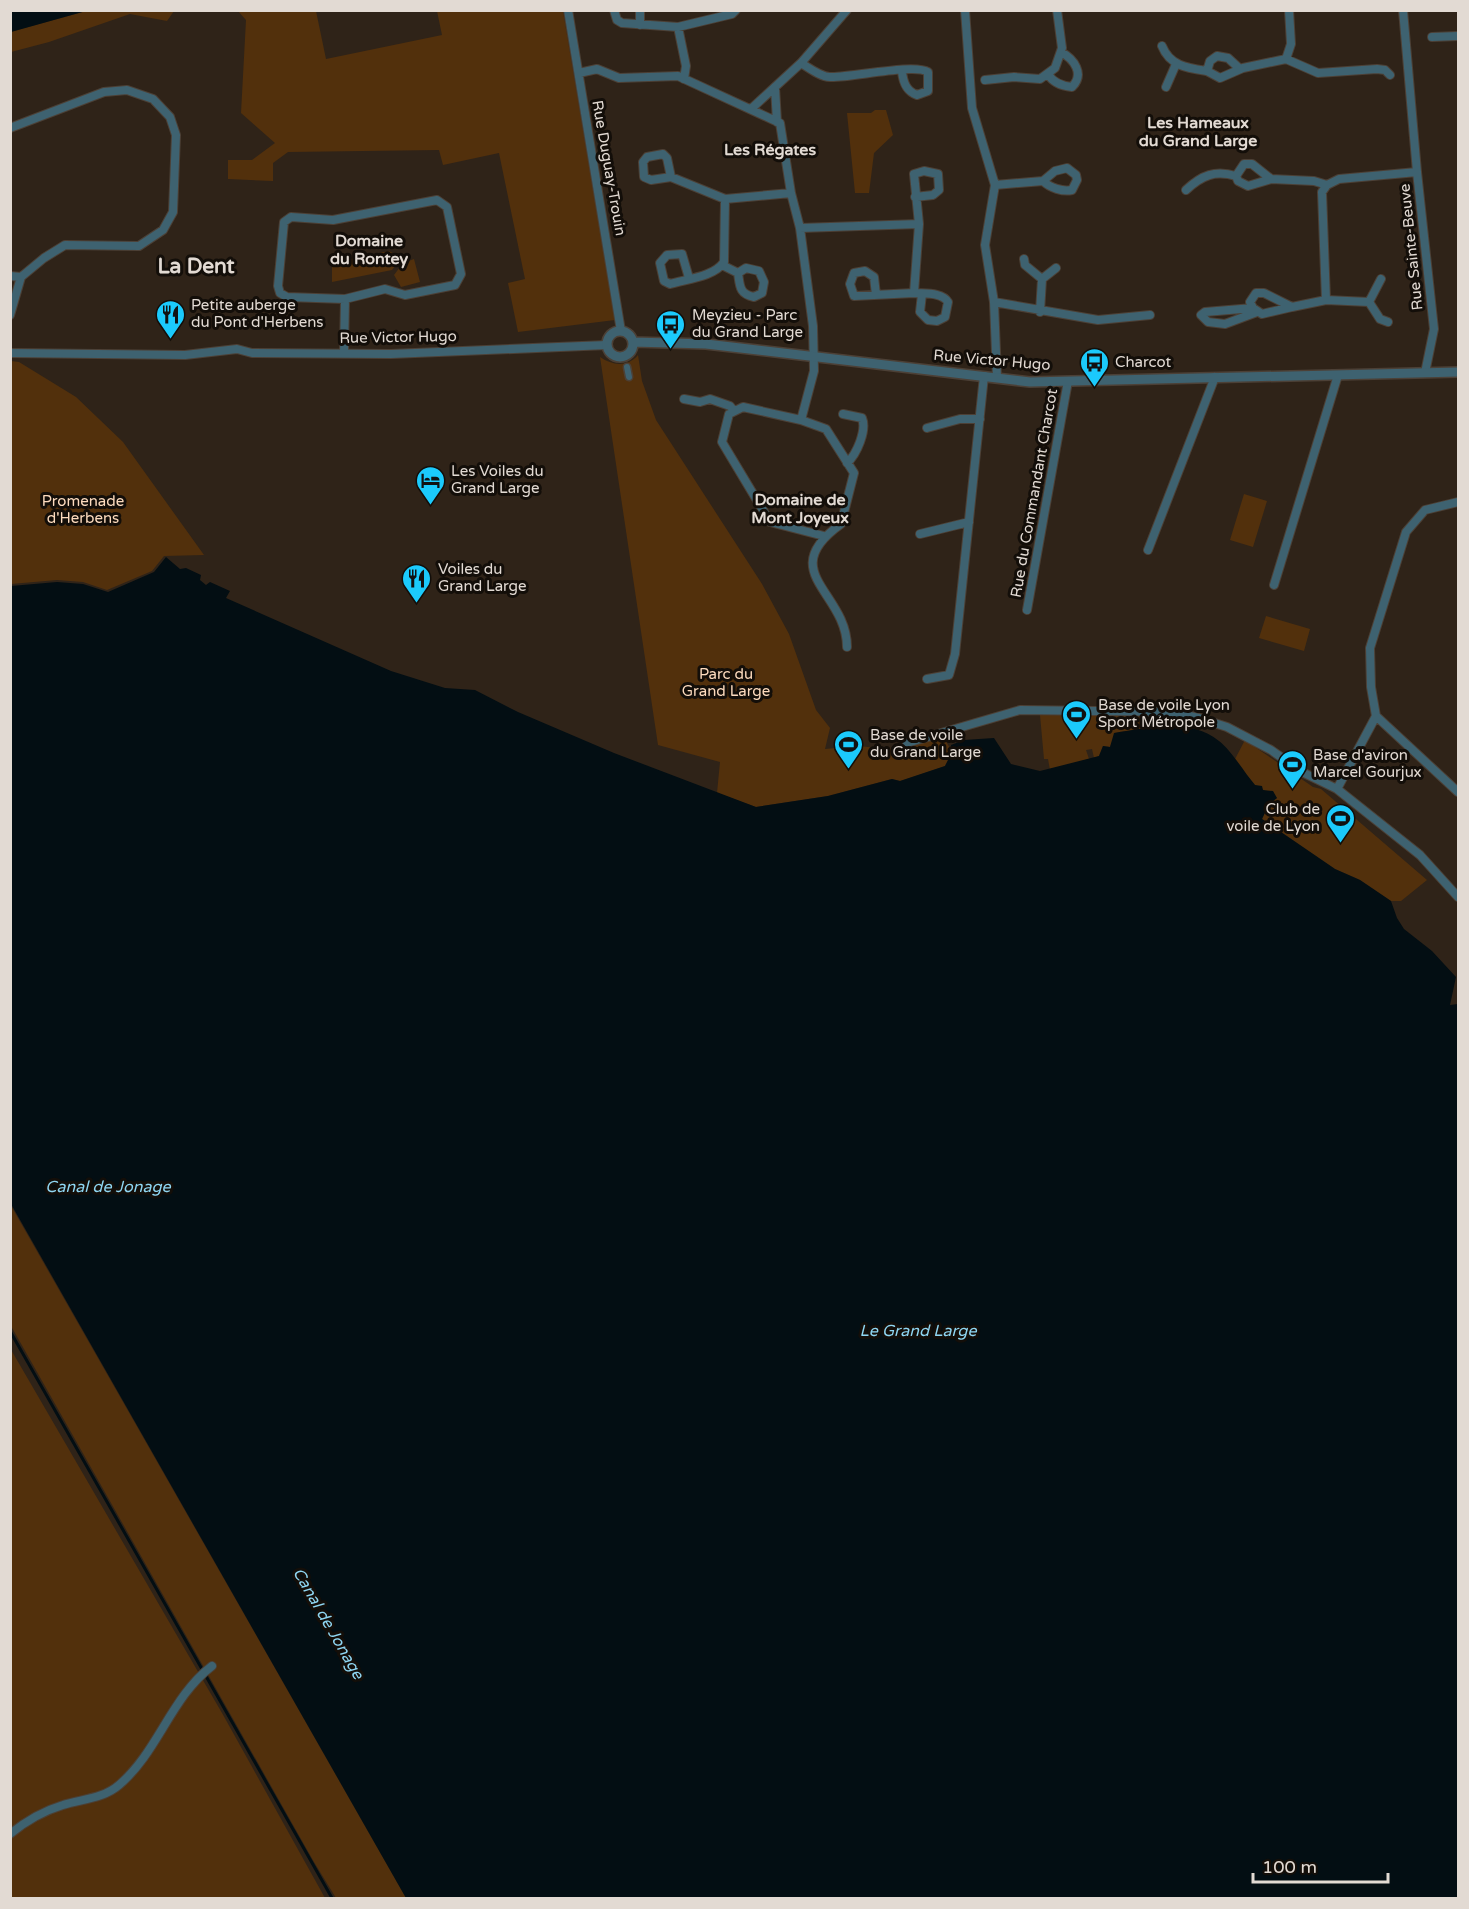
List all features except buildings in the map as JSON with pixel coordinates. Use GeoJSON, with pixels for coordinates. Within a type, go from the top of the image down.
{"type":"FeatureCollection","features":[{"type":"Feature","properties":{"kind":"street","name":"Rue Duguay-Trouin"},"geometry":{"type":"LineString","coordinates":[[567,10],[621,331]]}},
{"type":"Feature","properties":{"kind":"street"},"geometry":{"type":"LineString","coordinates":[[614,10],[617,20],[678,27],[715,14],[736,10]]}},
{"type":"Feature","properties":{"kind":"street"},"geometry":{"type":"LineString","coordinates":[[640,10],[640,24]]}},
{"type":"Feature","properties":{"kind":"street"},"geometry":{"type":"LineString","coordinates":[[751,110],[801,63],[847,10]]}},
{"type":"Feature","properties":{"kind":"street"},"geometry":{"type":"LineString","coordinates":[[965,10],[972,108],[995,185],[986,245],[994,302],[997,378]]}},
{"type":"Feature","properties":{"kind":"street"},"geometry":{"type":"LineString","coordinates":[[985,80],[1014,77],[1040,79],[1055,68],[1061,52],[1057,10]]}},
{"type":"Feature","properties":{"kind":"street"},"geometry":{"type":"LineString","coordinates":[[1286,59],[1291,44],[1289,10]]}},
{"type":"Feature","properties":{"kind":"street"},"geometry":{"type":"LineString","coordinates":[[1403,10],[1417,172]]}},
{"type":"Feature","properties":{"kind":"street"},"geometry":{"type":"LineString","coordinates":[[678,27],[686,66],[684,78]]}},
{"type":"Feature","properties":{"kind":"street"},"geometry":{"type":"LineString","coordinates":[[1432,37],[1458,36]]}},
{"type":"Feature","properties":{"kind":"street"},"geometry":{"type":"LineString","coordinates":[[1162,46],[1168,58],[1176,64],[1207,71],[1220,78],[1240,69],[1286,59],[1318,73],[1377,69],[1385,70],[1390,75]]}},
{"type":"Feature","properties":{"kind":"street"},"geometry":{"type":"LineString","coordinates":[[1048,74],[1051,80],[1065,86],[1072,87],[1077,82],[1076,66],[1061,52]]}},
{"type":"Feature","properties":{"kind":"street"},"geometry":{"type":"LineString","coordinates":[[1207,71],[1210,61],[1218,56],[1228,58],[1240,69]]}},
{"type":"Feature","properties":{"kind":"street"},"geometry":{"type":"LineString","coordinates":[[801,63],[828,78],[902,71]]}},
{"type":"Feature","properties":{"kind":"street"},"geometry":{"type":"LineString","coordinates":[[1166,87],[1176,64]]}},
{"type":"Feature","properties":{"kind":"street"},"geometry":{"type":"LineString","coordinates":[[579,73],[597,69],[619,78],[662,76],[684,78],[780,123],[791,193],[800,228],[814,356],[814,371],[801,420]]}},
{"type":"Feature","properties":{"kind":"street"},"geometry":{"type":"LineString","coordinates":[[776,87],[777,122]]}},
{"type":"Feature","properties":{"kind":"street"},"geometry":{"type":"LineString","coordinates":[[10,128],[104,92],[126,90],[153,99],[170,117],[176,135],[173,212],[163,230],[139,246],[66,245],[44,258],[21,278],[10,315]]}},
{"type":"Feature","properties":{"kind":"street","name":"Rue Sainte-Beuve"},"geometry":{"type":"LineString","coordinates":[[1236,176],[1244,164],[1252,164],[1271,179]]}},
{"type":"Feature","properties":{"kind":"street","name":"Rue Sainte-Beuve"},"geometry":{"type":"LineString","coordinates":[[1186,190],[1203,177],[1222,172],[1236,176],[1238,181],[1248,186],[1271,179],[1314,181],[1328,185],[1339,179],[1417,172],[1434,329],[1425,373]]}},
{"type":"Feature","properties":{"kind":"street"},"geometry":{"type":"LineString","coordinates":[[671,177],[725,199],[791,193]]}},
{"type":"Feature","properties":{"kind":"street"},"geometry":{"type":"LineString","coordinates":[[995,185],[1043,181]]}},
{"type":"Feature","properties":{"kind":"street"},"geometry":{"type":"LineString","coordinates":[[1326,300],[1322,192],[1328,185]]}},
{"type":"Feature","properties":{"kind":"street"},"geometry":{"type":"LineString","coordinates":[[876,295],[918,293],[919,224],[915,197]]}},
{"type":"Feature","properties":{"kind":"street"},"geometry":{"type":"LineString","coordinates":[[722,265],[725,199]]}},
{"type":"Feature","properties":{"kind":"street"},"geometry":{"type":"LineString","coordinates":[[437,200],[447,207],[461,274],[455,285],[405,295],[385,289],[345,299],[287,297],[280,293],[278,286],[282,225],[286,220],[291,217],[333,220],[437,200]]}},
{"type":"Feature","properties":{"kind":"street"},"geometry":{"type":"LineString","coordinates":[[800,228],[919,224]]}},
{"type":"Feature","properties":{"kind":"street"},"geometry":{"type":"LineString","coordinates":[[689,278],[682,254],[667,255],[662,259],[660,263],[664,281],[670,284],[711,272],[722,265]]}},
{"type":"Feature","properties":{"kind":"street"},"geometry":{"type":"LineString","coordinates":[[1024,259],[1025,265],[1042,279]]}},
{"type":"Feature","properties":{"kind":"street"},"geometry":{"type":"LineString","coordinates":[[722,265],[738,273]]}},
{"type":"Feature","properties":{"kind":"street"},"geometry":{"type":"LineString","coordinates":[[1040,312],[1042,279],[1056,268]]}},
{"type":"Feature","properties":{"kind":"street"},"geometry":{"type":"LineString","coordinates":[[10,276],[21,278]]}},
{"type":"Feature","properties":{"kind":"street"},"geometry":{"type":"LineString","coordinates":[[1369,302],[1381,279]]}},
{"type":"Feature","properties":{"kind":"street"},"geometry":{"type":"LineString","coordinates":[[1255,310],[1251,298],[1256,293],[1264,293],[1292,307]]}},
{"type":"Feature","properties":{"kind":"street"},"geometry":{"type":"LineString","coordinates":[[344,353],[345,299]]}},
{"type":"Feature","properties":{"kind":"street"},"geometry":{"type":"LineString","coordinates":[[1255,310],[1225,324],[1208,322],[1201,315],[1205,312],[1255,310],[1269,314],[1326,300],[1369,302]]}},
{"type":"Feature","properties":{"kind":"street"},"geometry":{"type":"LineString","coordinates":[[994,302],[1040,312],[1098,320],[1150,315]]}},
{"type":"Feature","properties":{"kind":"street"},"geometry":{"type":"LineString","coordinates":[[1369,302],[1380,319],[1388,322]]}},
{"type":"Feature","properties":{"kind":"street"},"geometry":{"type":"LineString","coordinates":[[621,331],[629,335],[633,342],[629,354],[621,357],[610,352],[607,345],[613,333],[621,331]]}},
{"type":"Feature","properties":{"kind":"street","name":"Rue Victor Hugo"},"geometry":{"type":"LineString","coordinates":[[633,342],[706,344],[1030,381],[1458,372]]}},
{"type":"Feature","properties":{"kind":"street","name":"Rue Victor Hugo"},"geometry":{"type":"LineString","coordinates":[[10,353],[185,355],[237,349],[252,353],[391,354],[607,345]]}},
{"type":"Feature","properties":{"kind":"street"},"geometry":{"type":"LineString","coordinates":[[627,367],[629,377]]}},
{"type":"Feature","properties":{"kind":"street"},"geometry":{"type":"LineString","coordinates":[[1274,585],[1338,375]]}},
{"type":"Feature","properties":{"kind":"street"},"geometry":{"type":"LineString","coordinates":[[927,679],[948,675],[955,654],[984,376]]}},
{"type":"Feature","properties":{"kind":"street"},"geometry":{"type":"LineString","coordinates":[[1148,550],[1215,377]]}},
{"type":"Feature","properties":{"kind":"street","name":"Rue du Commandant Charcot"},"geometry":{"type":"LineString","coordinates":[[1027,610],[1068,381]]}},
{"type":"Feature","properties":{"kind":"street"},"geometry":{"type":"LineString","coordinates":[[684,399],[700,402],[710,399],[730,406],[734,411]]}},
{"type":"Feature","properties":{"kind":"street"},"geometry":{"type":"LineString","coordinates":[[824,536],[770,522],[722,442],[729,414],[743,407],[801,420],[826,429],[854,473],[842,524],[824,536],[813,550],[812,567],[847,632],[847,647]]}},
{"type":"Feature","properties":{"kind":"street"},"geometry":{"type":"LineString","coordinates":[[843,414],[862,418],[864,423],[855,456],[848,463]]}},
{"type":"Feature","properties":{"kind":"street"},"geometry":{"type":"LineString","coordinates":[[927,428],[960,419],[980,419]]}},
{"type":"Feature","properties":{"kind":"street"},"geometry":{"type":"LineString","coordinates":[[1458,502],[1425,510],[1406,532],[1370,648],[1371,687],[1376,716],[1458,792]]}},
{"type":"Feature","properties":{"kind":"street"},"geometry":{"type":"LineString","coordinates":[[920,534],[969,522]]}},
{"type":"Feature","properties":{"kind":"street"},"geometry":{"type":"LineString","coordinates":[[907,743],[1020,710],[1171,712],[1227,727],[1271,750],[1302,772],[1337,789],[1420,855],[1458,897]]}},
{"type":"Feature","properties":{"kind":"street"},"geometry":{"type":"LineString","coordinates":[[1337,789],[1376,716]]}},
{"type":"Feature","properties":{"kind":"street"},"geometry":{"type":"LineString","coordinates":[[10,1834],[49,1809],[83,1801],[117,1787],[137,1767],[199,1676],[212,1666]]}},
{"type":"Feature","properties":{"kind":"green space"},"geometry":{"type":"Polygon","coordinates":[[[86,11],[174,11],[167,21],[130,14],[49,42],[11,52],[10,32],[86,11]]]}},
{"type":"Feature","properties":{"kind":"green space"},"geometry":{"type":"Polygon","coordinates":[[[238,11],[316,11],[326,59],[442,35],[437,11],[563,11],[615,320],[518,332],[508,283],[525,279],[499,153],[443,165],[439,150],[288,152],[273,163],[273,181],[228,179],[228,160],[252,160],[275,143],[241,113],[246,20],[238,11]]]}},
{"type":"Feature","properties":{"kind":"green space"},"geometry":{"type":"Polygon","coordinates":[[[875,110],[886,110],[893,135],[874,153],[869,193],[855,193],[847,113],[871,113],[875,110]]]}},
{"type":"Feature","properties":{"kind":"green space"},"geometry":{"type":"Polygon","coordinates":[[[389,251],[401,258],[392,270],[332,282],[332,263],[389,251]]]}},
{"type":"Feature","properties":{"kind":"green space"},"geometry":{"type":"Polygon","coordinates":[[[414,259],[420,282],[401,287],[394,275],[403,263],[414,259]]]}},
{"type":"Feature","properties":{"kind":"green space","name":"Parc du Grand Large"},"geometry":{"type":"Polygon","coordinates":[[[638,355],[642,381],[656,420],[762,584],[789,634],[816,710],[830,728],[825,749],[859,746],[886,749],[902,747],[942,734],[952,752],[945,766],[900,781],[892,779],[828,796],[756,807],[717,793],[720,762],[658,745],[600,357],[620,364],[630,362],[638,355]]]}},
{"type":"Feature","properties":{"kind":"green space","name":"Promenade d'Herbens"},"geometry":{"type":"Polygon","coordinates":[[[11,361],[19,362],[76,397],[123,442],[204,555],[164,556],[152,571],[107,590],[83,582],[57,580],[11,584],[11,361]]]}},
{"type":"Feature","properties":{"kind":"green space"},"geometry":{"type":"Polygon","coordinates":[[[1244,494],[1267,501],[1253,547],[1230,540],[1244,494]]]}},
{"type":"Feature","properties":{"kind":"green space"},"geometry":{"type":"Polygon","coordinates":[[[1266,616],[1310,629],[1304,651],[1259,638],[1266,616]]]}},
{"type":"Feature","properties":{"kind":"green space","name":"Base de voile Lyon Sport Métropole"},"geometry":{"type":"Polygon","coordinates":[[[1040,715],[1165,716],[1165,725],[1115,733],[1110,747],[1103,746],[1099,756],[1094,758],[1092,749],[1086,750],[1089,759],[1050,770],[1048,759],[1044,759],[1040,715]]]}},
{"type":"Feature","properties":{"kind":"green space","name":"Club de voile de Lyon"},"geometry":{"type":"Polygon","coordinates":[[[1245,740],[1313,787],[1321,789],[1427,880],[1401,901],[1391,901],[1360,880],[1335,869],[1262,819],[1269,804],[1277,798],[1255,785],[1234,761],[1245,740]]]}},
{"type":"Feature","properties":{"kind":"green space"},"geometry":{"type":"Polygon","coordinates":[[[10,1204],[406,1898],[336,1898],[314,1862],[11,1326],[10,1204]]]}},
{"type":"Feature","properties":{"kind":"green space"},"geometry":{"type":"Polygon","coordinates":[[[10,1348],[222,1713],[325,1898],[11,1898],[10,1348]]]}},
{"type":"Feature","properties":{"kind":"water"},"geometry":{"type":"Polygon","coordinates":[[[11,10],[86,10],[86,11],[11,32],[11,10]]]}},
{"type":"Feature","properties":{"kind":"water","name":"Le Grand Large"},"geometry":{"type":"Polygon","coordinates":[[[166,557],[180,569],[186,568],[201,575],[200,580],[206,585],[210,582],[230,591],[226,598],[391,671],[445,688],[475,690],[518,712],[614,753],[756,807],[828,796],[892,779],[900,781],[945,766],[952,752],[951,745],[964,740],[994,738],[1011,764],[1040,771],[1099,756],[1103,746],[1110,747],[1114,733],[1168,726],[1195,729],[1224,745],[1255,785],[1262,786],[1263,790],[1273,791],[1277,798],[1269,804],[1262,819],[1335,869],[1360,880],[1391,901],[1404,929],[1432,951],[1456,977],[1450,1005],[1458,1004],[1458,1898],[406,1898],[11,1204],[11,586],[57,582],[83,584],[108,592],[154,572],[166,557]]]}},
{"type":"Feature","properties":{"kind":"waterway"},"geometry":{"type":"LineString","coordinates":[[10,1331],[332,1898]]}},
{"type":"Feature","properties":{"kind":"place","name":"Petite auberge du Pont d'Herbens"},"geometry":{"type":"Point","coordinates":[170,340]}},
{"type":"Feature","properties":{"kind":"place","name":"Meyzieu - Parc du Grand Large"},"geometry":{"type":"Point","coordinates":[671,350]}},
{"type":"Feature","properties":{"kind":"place","name":"Charcot"},"geometry":{"type":"Point","coordinates":[1094,388]}},
{"type":"Feature","properties":{"kind":"place","name":"Les Voiles du Grand Large"},"geometry":{"type":"Point","coordinates":[430,506]}},
{"type":"Feature","properties":{"kind":"place","name":"Voiles du Grand Large"},"geometry":{"type":"Point","coordinates":[417,604]}},
{"type":"Feature","properties":{"kind":"place","name":"Base de voile Lyon Sport Métropole"},"geometry":{"type":"Point","coordinates":[1077,740]}},
{"type":"Feature","properties":{"kind":"place","name":"Base de voile du Grand Large"},"geometry":{"type":"Point","coordinates":[849,770]}},
{"type":"Feature","properties":{"kind":"place","name":"Base d'aviron Marcel Gourjux"},"geometry":{"type":"Point","coordinates":[1292,790]}},
{"type":"Feature","properties":{"kind":"place","name":"Club de voile de Lyon"},"geometry":{"type":"Point","coordinates":[1341,844]}},
{"type":"Feature","properties":{"kind":"district","name":"Les Hameaux du Grand Large"},"geometry":{"type":"Point","coordinates":[1198,131]}},
{"type":"Feature","properties":{"kind":"district","name":"Les Régates"},"geometry":{"type":"Point","coordinates":[770,149]}},
{"type":"Feature","properties":{"kind":"district","name":"Domaine du Rontey"},"geometry":{"type":"Point","coordinates":[369,249]}},
{"type":"Feature","properties":{"kind":"district","name":"La Dent"},"geometry":{"type":"Point","coordinates":[196,266]}},
{"type":"Feature","properties":{"kind":"district","name":"Domaine de Mont Joyeux"},"geometry":{"type":"Point","coordinates":[800,508]}},
{"type":"Feature","properties":{"kind":"water label","name":"Canal de Jonage"},"geometry":{"type":"Point","coordinates":[108,1186]}},
{"type":"Feature","properties":{"kind":"water label","name":"Canal de Jonage"},"geometry":{"type":"Point","coordinates":[329,1623]}}]}
